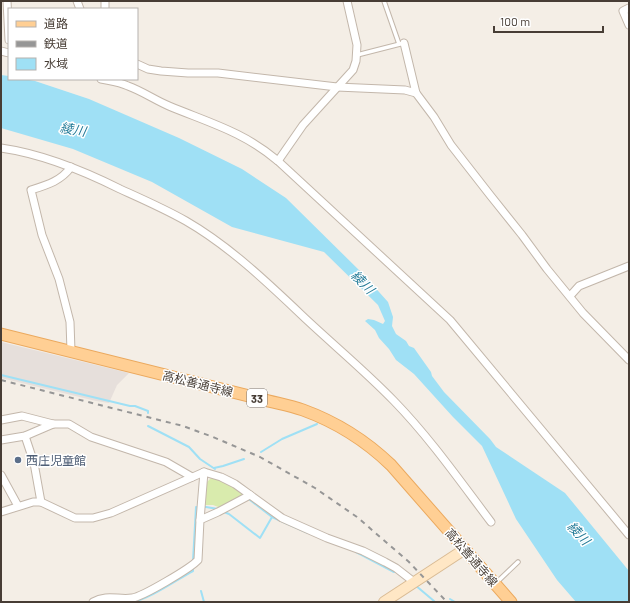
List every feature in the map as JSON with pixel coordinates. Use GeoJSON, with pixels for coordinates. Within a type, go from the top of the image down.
{"type":"FeatureCollection","features":[{"type":"Feature","properties":{"kind":"main road","name":"高松善通寺線"},"geometry":{"type":"LineString","coordinates":[[1,334],[301,409],[327,420],[359,438],[381,455],[511,602]]}},
{"type":"Feature","properties":{"kind":"main road"},"geometry":{"type":"LineString","coordinates":[[384,602],[465,549]]}},
{"type":"Feature","properties":{"kind":"street"},"geometry":{"type":"LineString","coordinates":[[7,1],[8,20]]}},
{"type":"Feature","properties":{"kind":"street"},"geometry":{"type":"LineString","coordinates":[[278,161],[303,125],[352,70],[357,55],[357,45],[347,1]]}},
{"type":"Feature","properties":{"kind":"street"},"geometry":{"type":"LineString","coordinates":[[629,8],[623,11],[629,25]]}},
{"type":"Feature","properties":{"kind":"street"},"geometry":{"type":"LineString","coordinates":[[402,43],[416,93],[469,168],[583,313],[629,360]]}},
{"type":"Feature","properties":{"kind":"street"},"geometry":{"type":"LineString","coordinates":[[138,64],[148,69],[188,73],[204,72],[236,74],[337,87],[405,90],[416,93]]}},
{"type":"Feature","properties":{"kind":"street"},"geometry":{"type":"LineString","coordinates":[[105,80],[127,86]]}},
{"type":"Feature","properties":{"kind":"street"},"geometry":{"type":"LineString","coordinates":[[119,80],[127,86],[159,102],[209,121],[245,137],[278,161],[450,320],[629,534]]}},
{"type":"Feature","properties":{"kind":"street"},"geometry":{"type":"LineString","coordinates":[[1,148],[33,153],[55,160],[101,180],[186,221],[230,251],[273,288],[393,401],[430,443],[491,522]]}},
{"type":"Feature","properties":{"kind":"street"},"geometry":{"type":"LineString","coordinates":[[71,167],[66,174],[53,183],[31,190],[42,235],[59,279],[70,322],[71,351]]}},
{"type":"Feature","properties":{"kind":"street"},"geometry":{"type":"LineString","coordinates":[[570,296],[579,286],[629,266]]}},
{"type":"Feature","properties":{"kind":"street"},"geometry":{"type":"LineString","coordinates":[[1,420],[22,416],[53,424],[69,424],[91,437],[166,462],[192,477]]}},
{"type":"Feature","properties":{"kind":"street"},"geometry":{"type":"LineString","coordinates":[[1,440],[25,436],[53,424]]}},
{"type":"Feature","properties":{"kind":"street"},"geometry":{"type":"LineString","coordinates":[[25,436],[34,463],[41,502]]}},
{"type":"Feature","properties":{"kind":"street"},"geometry":{"type":"LineString","coordinates":[[93,602],[133,598],[193,566],[198,560],[204,472]]}},
{"type":"Feature","properties":{"kind":"street"},"geometry":{"type":"LineString","coordinates":[[1,512],[33,502],[41,502],[75,518],[93,518],[110,513],[204,472],[221,477],[235,484],[282,518],[327,538],[363,551],[396,568],[414,582]]}},
{"type":"Feature","properties":{"kind":"street"},"geometry":{"type":"LineString","coordinates":[[1,475],[18,506]]}},
{"type":"Feature","properties":{"kind":"street"},"geometry":{"type":"LineString","coordinates":[[200,520],[221,511],[250,495]]}},
{"type":"Feature","properties":{"kind":"lane"},"geometry":{"type":"LineString","coordinates":[[357,55],[402,43],[384,1]]}},
{"type":"Feature","properties":{"kind":"lane"},"geometry":{"type":"LineString","coordinates":[[495,583],[518,562]]}},
{"type":"Feature","properties":{"kind":"shaded area"},"geometry":{"type":"Polygon","coordinates":[[[1,342],[129,373],[117,385],[109,403],[1,378],[1,342]]]}},
{"type":"Feature","properties":{"kind":"green space"},"geometry":{"type":"Polygon","coordinates":[[[211,478],[228,484],[243,495],[221,508],[213,505],[204,505],[206,483],[211,478]]]}},
{"type":"Feature","properties":{"kind":"water","name":"綾川"},"geometry":{"type":"Polygon","coordinates":[[[1,75],[8,76],[8,80],[35,81],[89,99],[179,138],[242,169],[286,198],[362,273],[388,302],[393,317],[392,326],[396,334],[406,341],[409,346],[414,348],[444,392],[496,447],[565,493],[629,571],[629,602],[576,602],[557,580],[516,519],[482,446],[414,374],[396,360],[379,338],[375,330],[365,321],[368,319],[374,320],[383,324],[385,321],[378,305],[324,252],[232,227],[152,182],[73,149],[1,128],[1,75]]]}},
{"type":"Feature","properties":{"kind":"waterway"},"geometry":{"type":"LineString","coordinates":[[1,375],[135,406],[148,411],[148,413]]}},
{"type":"Feature","properties":{"kind":"waterway"},"geometry":{"type":"LineString","coordinates":[[261,452],[282,439],[317,424]]}},
{"type":"Feature","properties":{"kind":"waterway"},"geometry":{"type":"LineString","coordinates":[[148,426],[189,447],[200,459],[215,469]]}},
{"type":"Feature","properties":{"kind":"waterway"},"geometry":{"type":"LineString","coordinates":[[214,468],[244,459]]}},
{"type":"Feature","properties":{"kind":"waterway"},"geometry":{"type":"LineString","coordinates":[[250,500],[272,517],[308,533]]}},
{"type":"Feature","properties":{"kind":"waterway"},"geometry":{"type":"LineString","coordinates":[[193,561],[196,507],[218,509]]}},
{"type":"Feature","properties":{"kind":"waterway"},"geometry":{"type":"LineString","coordinates":[[224,512],[229,514],[260,538],[272,517]]}},
{"type":"Feature","properties":{"kind":"waterway"},"geometry":{"type":"LineString","coordinates":[[356,552],[394,572]]}},
{"type":"Feature","properties":{"kind":"waterway"},"geometry":{"type":"LineString","coordinates":[[132,602],[163,589],[193,571],[193,567]]}},
{"type":"Feature","properties":{"kind":"waterway"},"geometry":{"type":"LineString","coordinates":[[415,585],[434,601]]}},
{"type":"Feature","properties":{"kind":"waterway"},"geometry":{"type":"LineString","coordinates":[[201,591],[204,602]]}},
{"type":"Feature","properties":{"kind":"waterway"},"geometry":{"type":"LineString","coordinates":[[450,599],[455,602]]}},
{"type":"Feature","properties":{"kind":"railway"},"geometry":{"type":"LineString","coordinates":[[1,380],[183,426],[260,457],[315,488],[357,517],[409,562],[447,602]]}},
{"type":"Feature","properties":{"kind":"place","name":"西庄児童館"},"geometry":{"type":"Point","coordinates":[18,460]}}]}
